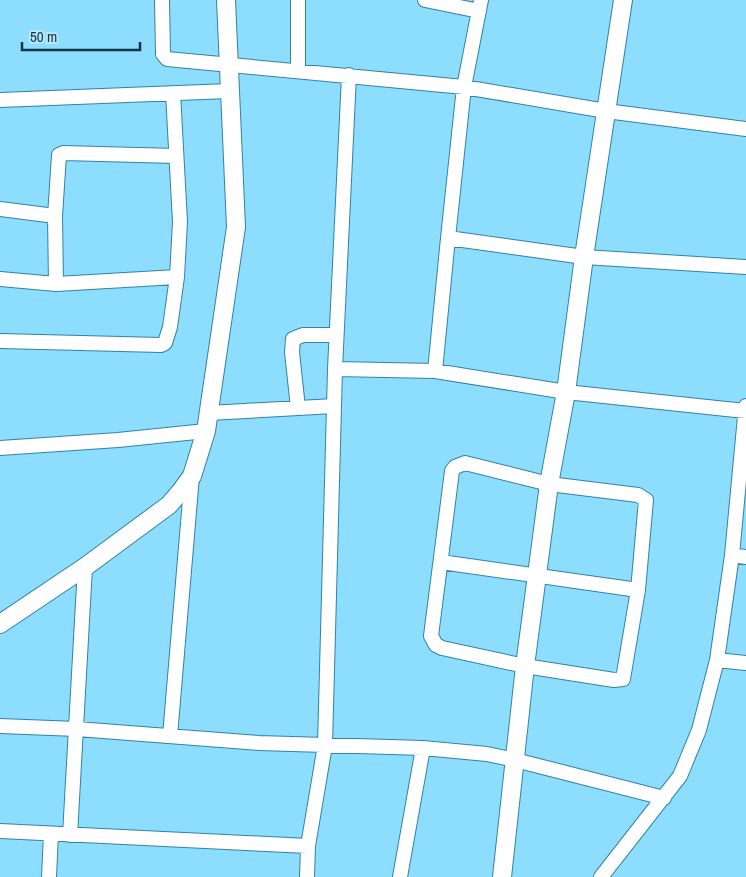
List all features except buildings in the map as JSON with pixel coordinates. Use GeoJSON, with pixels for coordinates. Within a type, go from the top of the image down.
{"type":"FeatureCollection","features":[{"type":"Feature","properties":{"kind":"street"},"geometry":{"type":"LineString","coordinates":[[162,0],[164,56],[167,59],[464,87],[606,111],[746,129]]}},
{"type":"Feature","properties":{"kind":"street"},"geometry":{"type":"LineString","coordinates":[[170,736],[192,476],[206,431],[236,226],[226,0]]}},
{"type":"Feature","properties":{"kind":"street"},"geometry":{"type":"LineString","coordinates":[[298,0],[298,71]]}},
{"type":"Feature","properties":{"kind":"street"},"geometry":{"type":"LineString","coordinates":[[426,0],[480,5],[464,87],[436,371]]}},
{"type":"Feature","properties":{"kind":"street"},"geometry":{"type":"LineString","coordinates":[[502,877],[525,666],[549,484],[566,392],[623,0]]}},
{"type":"Feature","properties":{"kind":"street"},"geometry":{"type":"LineString","coordinates":[[307,877],[308,846],[325,745],[336,335],[349,75]]}},
{"type":"Feature","properties":{"kind":"street"},"geometry":{"type":"LineString","coordinates":[[0,100],[229,91]]}},
{"type":"Feature","properties":{"kind":"street"},"geometry":{"type":"LineString","coordinates":[[0,340],[161,345],[168,340],[176,277],[180,222],[173,93]]}},
{"type":"Feature","properties":{"kind":"street"},"geometry":{"type":"LineString","coordinates":[[56,284],[55,216],[58,157],[61,153],[176,156]]}},
{"type":"Feature","properties":{"kind":"street"},"geometry":{"type":"LineString","coordinates":[[0,209],[55,216]]}},
{"type":"Feature","properties":{"kind":"street"},"geometry":{"type":"LineString","coordinates":[[448,238],[584,258],[746,267]]}},
{"type":"Feature","properties":{"kind":"street"},"geometry":{"type":"LineString","coordinates":[[0,279],[56,284],[176,277]]}},
{"type":"Feature","properties":{"kind":"street"},"geometry":{"type":"LineString","coordinates":[[298,408],[292,352],[293,339],[303,335],[336,335]]}},
{"type":"Feature","properties":{"kind":"street"},"geometry":{"type":"LineString","coordinates":[[335,369],[436,371],[566,392],[746,409],[739,556],[700,730],[680,776],[601,877]]}},
{"type":"Feature","properties":{"kind":"street"},"geometry":{"type":"LineString","coordinates":[[209,413],[334,406]]}},
{"type":"Feature","properties":{"kind":"street"},"geometry":{"type":"LineString","coordinates":[[0,448],[118,440],[206,431]]}},
{"type":"Feature","properties":{"kind":"street"},"geometry":{"type":"LineString","coordinates":[[465,463],[549,484],[638,495],[646,500],[638,590],[623,679],[614,680],[525,666],[442,648],[435,644],[431,636],[441,562],[452,472],[455,467],[465,463]]}},
{"type":"Feature","properties":{"kind":"street"},"geometry":{"type":"LineString","coordinates":[[0,624],[84,567],[169,505],[192,476]]}},
{"type":"Feature","properties":{"kind":"street"},"geometry":{"type":"LineString","coordinates":[[441,562],[638,590]]}},
{"type":"Feature","properties":{"kind":"street"},"geometry":{"type":"LineString","coordinates":[[70,835],[77,730],[84,567]]}},
{"type":"Feature","properties":{"kind":"street"},"geometry":{"type":"LineString","coordinates":[[717,660],[746,663]]}},
{"type":"Feature","properties":{"kind":"street"},"geometry":{"type":"LineString","coordinates":[[0,726],[259,743],[423,748],[487,754],[664,798]]}},
{"type":"Feature","properties":{"kind":"street"},"geometry":{"type":"LineString","coordinates":[[400,877],[423,748]]}},
{"type":"Feature","properties":{"kind":"street"},"geometry":{"type":"LineString","coordinates":[[0,831],[308,846]]}},
{"type":"Feature","properties":{"kind":"street"},"geometry":{"type":"LineString","coordinates":[[49,877],[51,834]]}}]}
